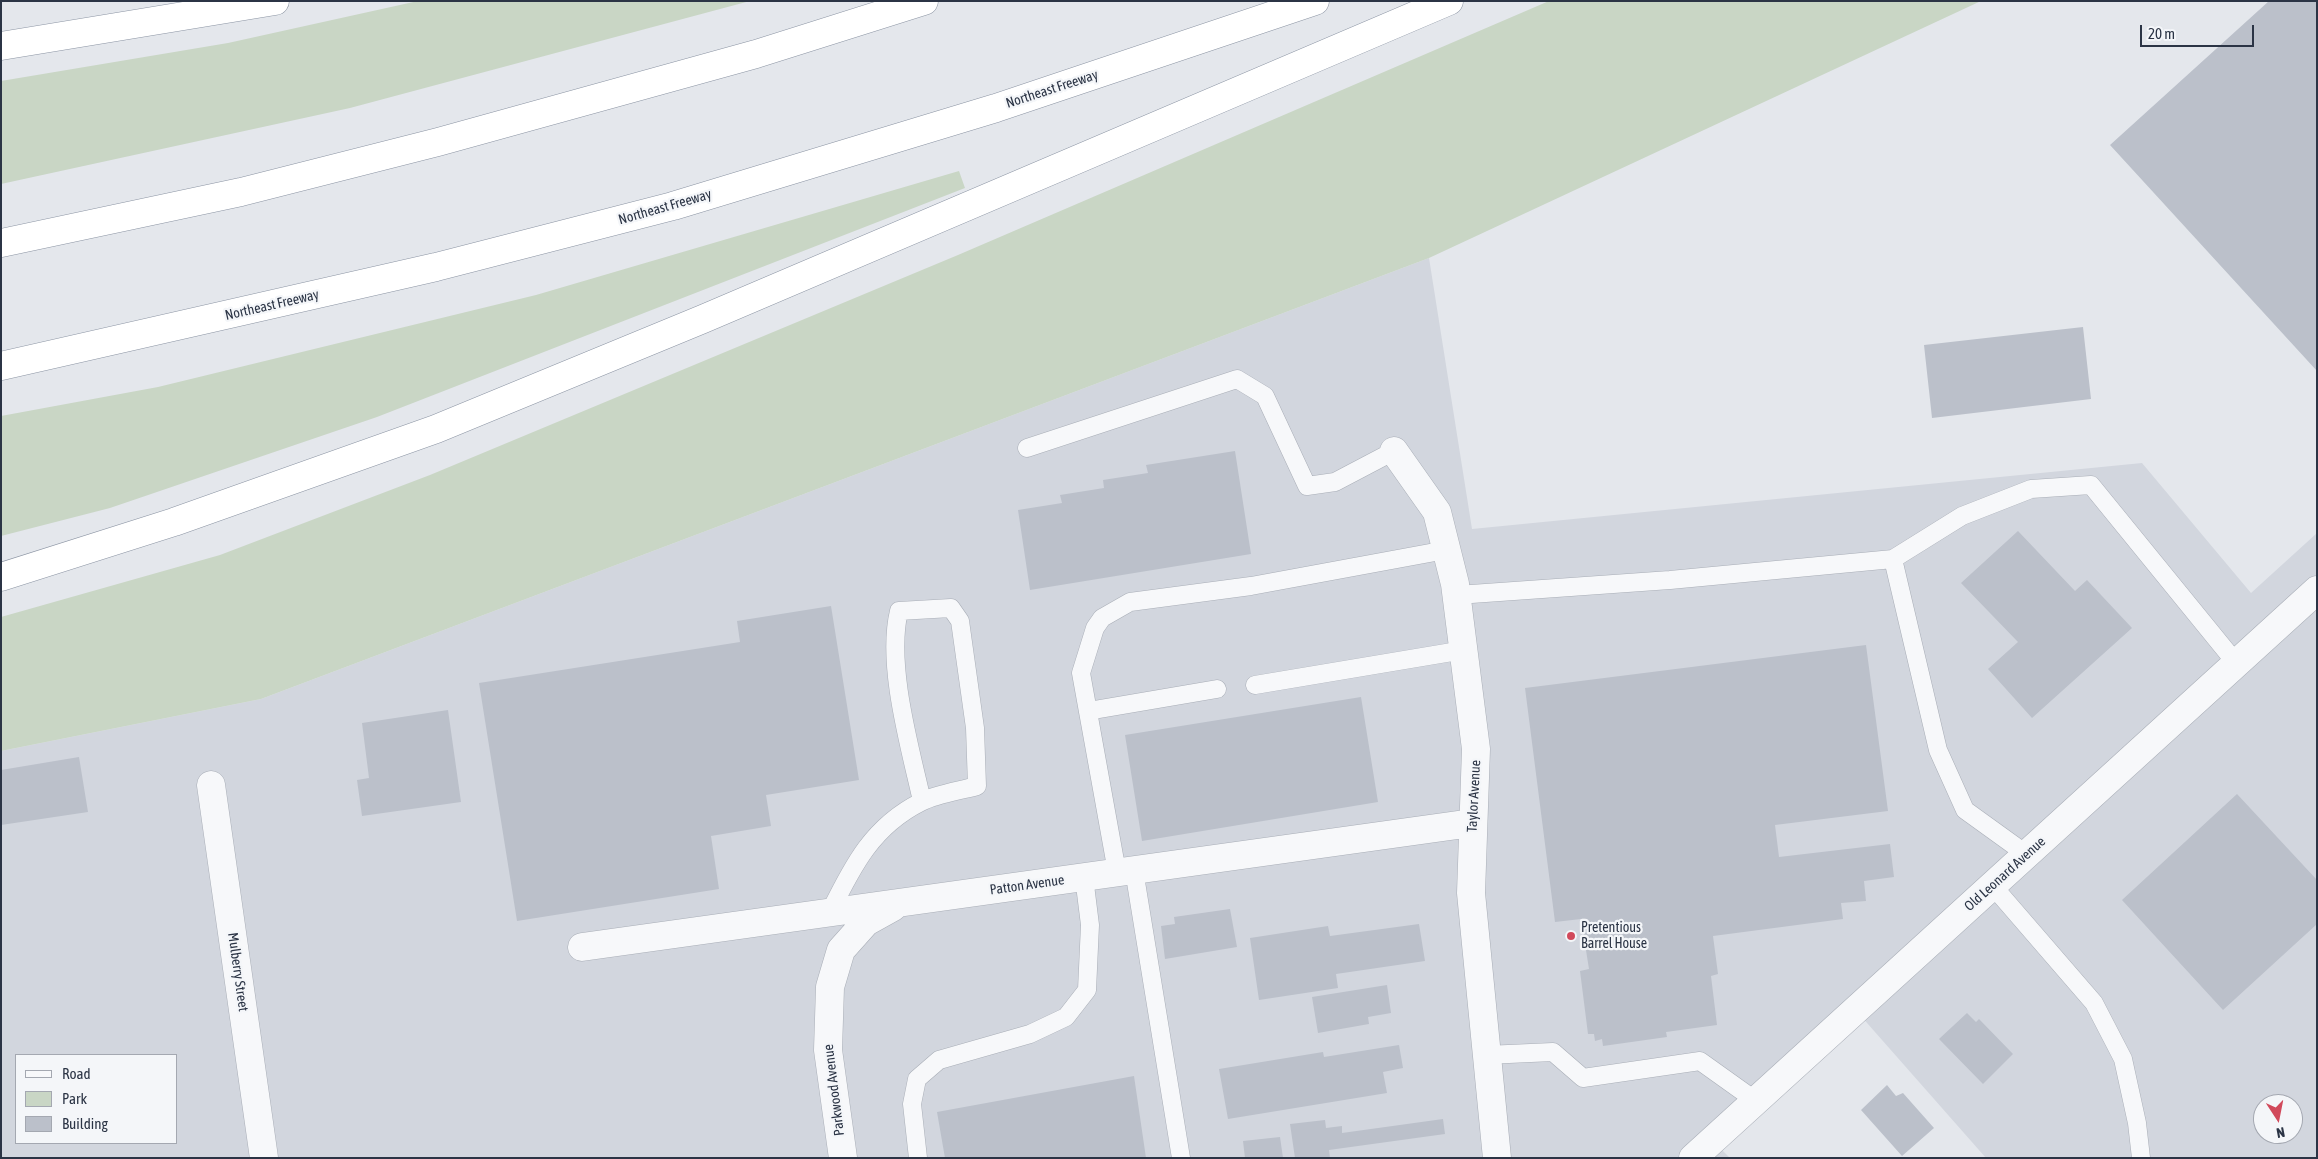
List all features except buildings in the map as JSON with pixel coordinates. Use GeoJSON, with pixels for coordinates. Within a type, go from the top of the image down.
{"type":"FeatureCollection","features":[{"type":"Feature","properties":{"kind":"highway"},"geometry":{"type":"LineString","coordinates":[[1,46],[275,1]]}},
{"type":"Feature","properties":{"kind":"highway"},"geometry":{"type":"LineString","coordinates":[[1,243],[241,192],[438,142],[756,54],[924,1]]}},
{"type":"Feature","properties":{"kind":"highway","name":"Northeast Freeway"},"geometry":{"type":"LineString","coordinates":[[1,366],[427,269],[673,206],[996,108],[1315,1]]}},
{"type":"Feature","properties":{"kind":"highway"},"geometry":{"type":"LineString","coordinates":[[1,577],[174,522],[436,429],[703,319],[1449,1]]}},
{"type":"Feature","properties":{"kind":"street","name":"Taylor Avenue"},"geometry":{"type":"LineString","coordinates":[[1394,451],[1436,512],[1457,595],[1476,749],[1471,893],[1496,1158]]}},
{"type":"Feature","properties":{"kind":"street","name":"Old Leonard Avenue"},"geometry":{"type":"LineString","coordinates":[[1693,1158],[2317,590]]}},
{"type":"Feature","properties":{"kind":"street","name":"Mulberry Street"},"geometry":{"type":"LineString","coordinates":[[211,786],[264,1158]]}},
{"type":"Feature","properties":{"kind":"street","name":"Patton Avenue"},"geometry":{"type":"LineString","coordinates":[[582,947],[1472,823]]}},
{"type":"Feature","properties":{"kind":"street","name":"Parkwood Avenue"},"geometry":{"type":"LineString","coordinates":[[843,1158],[828,1050],[830,987],[841,950],[866,922],[901,902]]}},
{"type":"Feature","properties":{"kind":"lane"},"geometry":{"type":"LineString","coordinates":[[1027,448],[1237,379],[1265,396],[1306,486],[1335,482],[1394,451]]}},
{"type":"Feature","properties":{"kind":"lane"},"geometry":{"type":"LineString","coordinates":[[1457,595],[1670,580],[1893,559],[1962,516],[2031,489],[2091,486],[2236,663]]}},
{"type":"Feature","properties":{"kind":"lane"},"geometry":{"type":"LineString","coordinates":[[1181,1158],[1126,871],[1081,674],[1095,628],[1102,618],[1130,602],[1251,586],[1446,550]]}},
{"type":"Feature","properties":{"kind":"lane"},"geometry":{"type":"LineString","coordinates":[[1893,559],[1942,759],[1965,810],[2026,854]]}},
{"type":"Feature","properties":{"kind":"lane"},"geometry":{"type":"LineString","coordinates":[[830,912],[852,866],[887,823],[922,801],[977,786],[975,728],[960,621],[951,608],[899,611],[894,632],[901,705],[922,801]]}},
{"type":"Feature","properties":{"kind":"lane"},"geometry":{"type":"LineString","coordinates":[[1255,685],[1464,650]]}},
{"type":"Feature","properties":{"kind":"lane"},"geometry":{"type":"LineString","coordinates":[[1088,711],[1217,689]]}},
{"type":"Feature","properties":{"kind":"lane"},"geometry":{"type":"LineString","coordinates":[[918,1158],[912,1104],[917,1079],[939,1060],[1030,1034],[1066,1016],[1087,990],[1090,925],[1084,877]]}},
{"type":"Feature","properties":{"kind":"lane"},"geometry":{"type":"LineString","coordinates":[[1992,885],[2094,1003],[2123,1059],[2137,1123],[2141,1158]]}},
{"type":"Feature","properties":{"kind":"lane"},"geometry":{"type":"LineString","coordinates":[[1486,1056],[1553,1052],[1583,1078],[1700,1061],[1756,1101]]}},
{"type":"Feature","properties":{"kind":"shaded area"},"geometry":{"type":"Polygon","coordinates":[[[1429,258],[1472,529],[2142,463],[2251,593],[2317,533],[2317,1158],[1986,1158],[1860,1015],[1719,1147],[1730,1158],[1,1158],[1,751],[261,699],[1429,258]]]}},
{"type":"Feature","properties":{"kind":"green space"},"geometry":{"type":"Polygon","coordinates":[[[418,1],[750,1],[350,108],[1,184],[1,81],[228,43],[418,1]]]}},
{"type":"Feature","properties":{"kind":"green space"},"geometry":{"type":"Polygon","coordinates":[[[1549,1],[1981,1],[1429,258],[261,699],[1,751],[1,617],[220,555],[430,475],[958,255],[1549,1]]]}},
{"type":"Feature","properties":{"kind":"green space"},"geometry":{"type":"Polygon","coordinates":[[[959,171],[965,188],[377,417],[110,508],[1,536],[1,416],[158,387],[536,295],[959,171]]]}},
{"type":"Feature","properties":{"kind":"place","name":"Pretentious Barrel House"},"geometry":{"type":"Point","coordinates":[1571,936]}}]}
